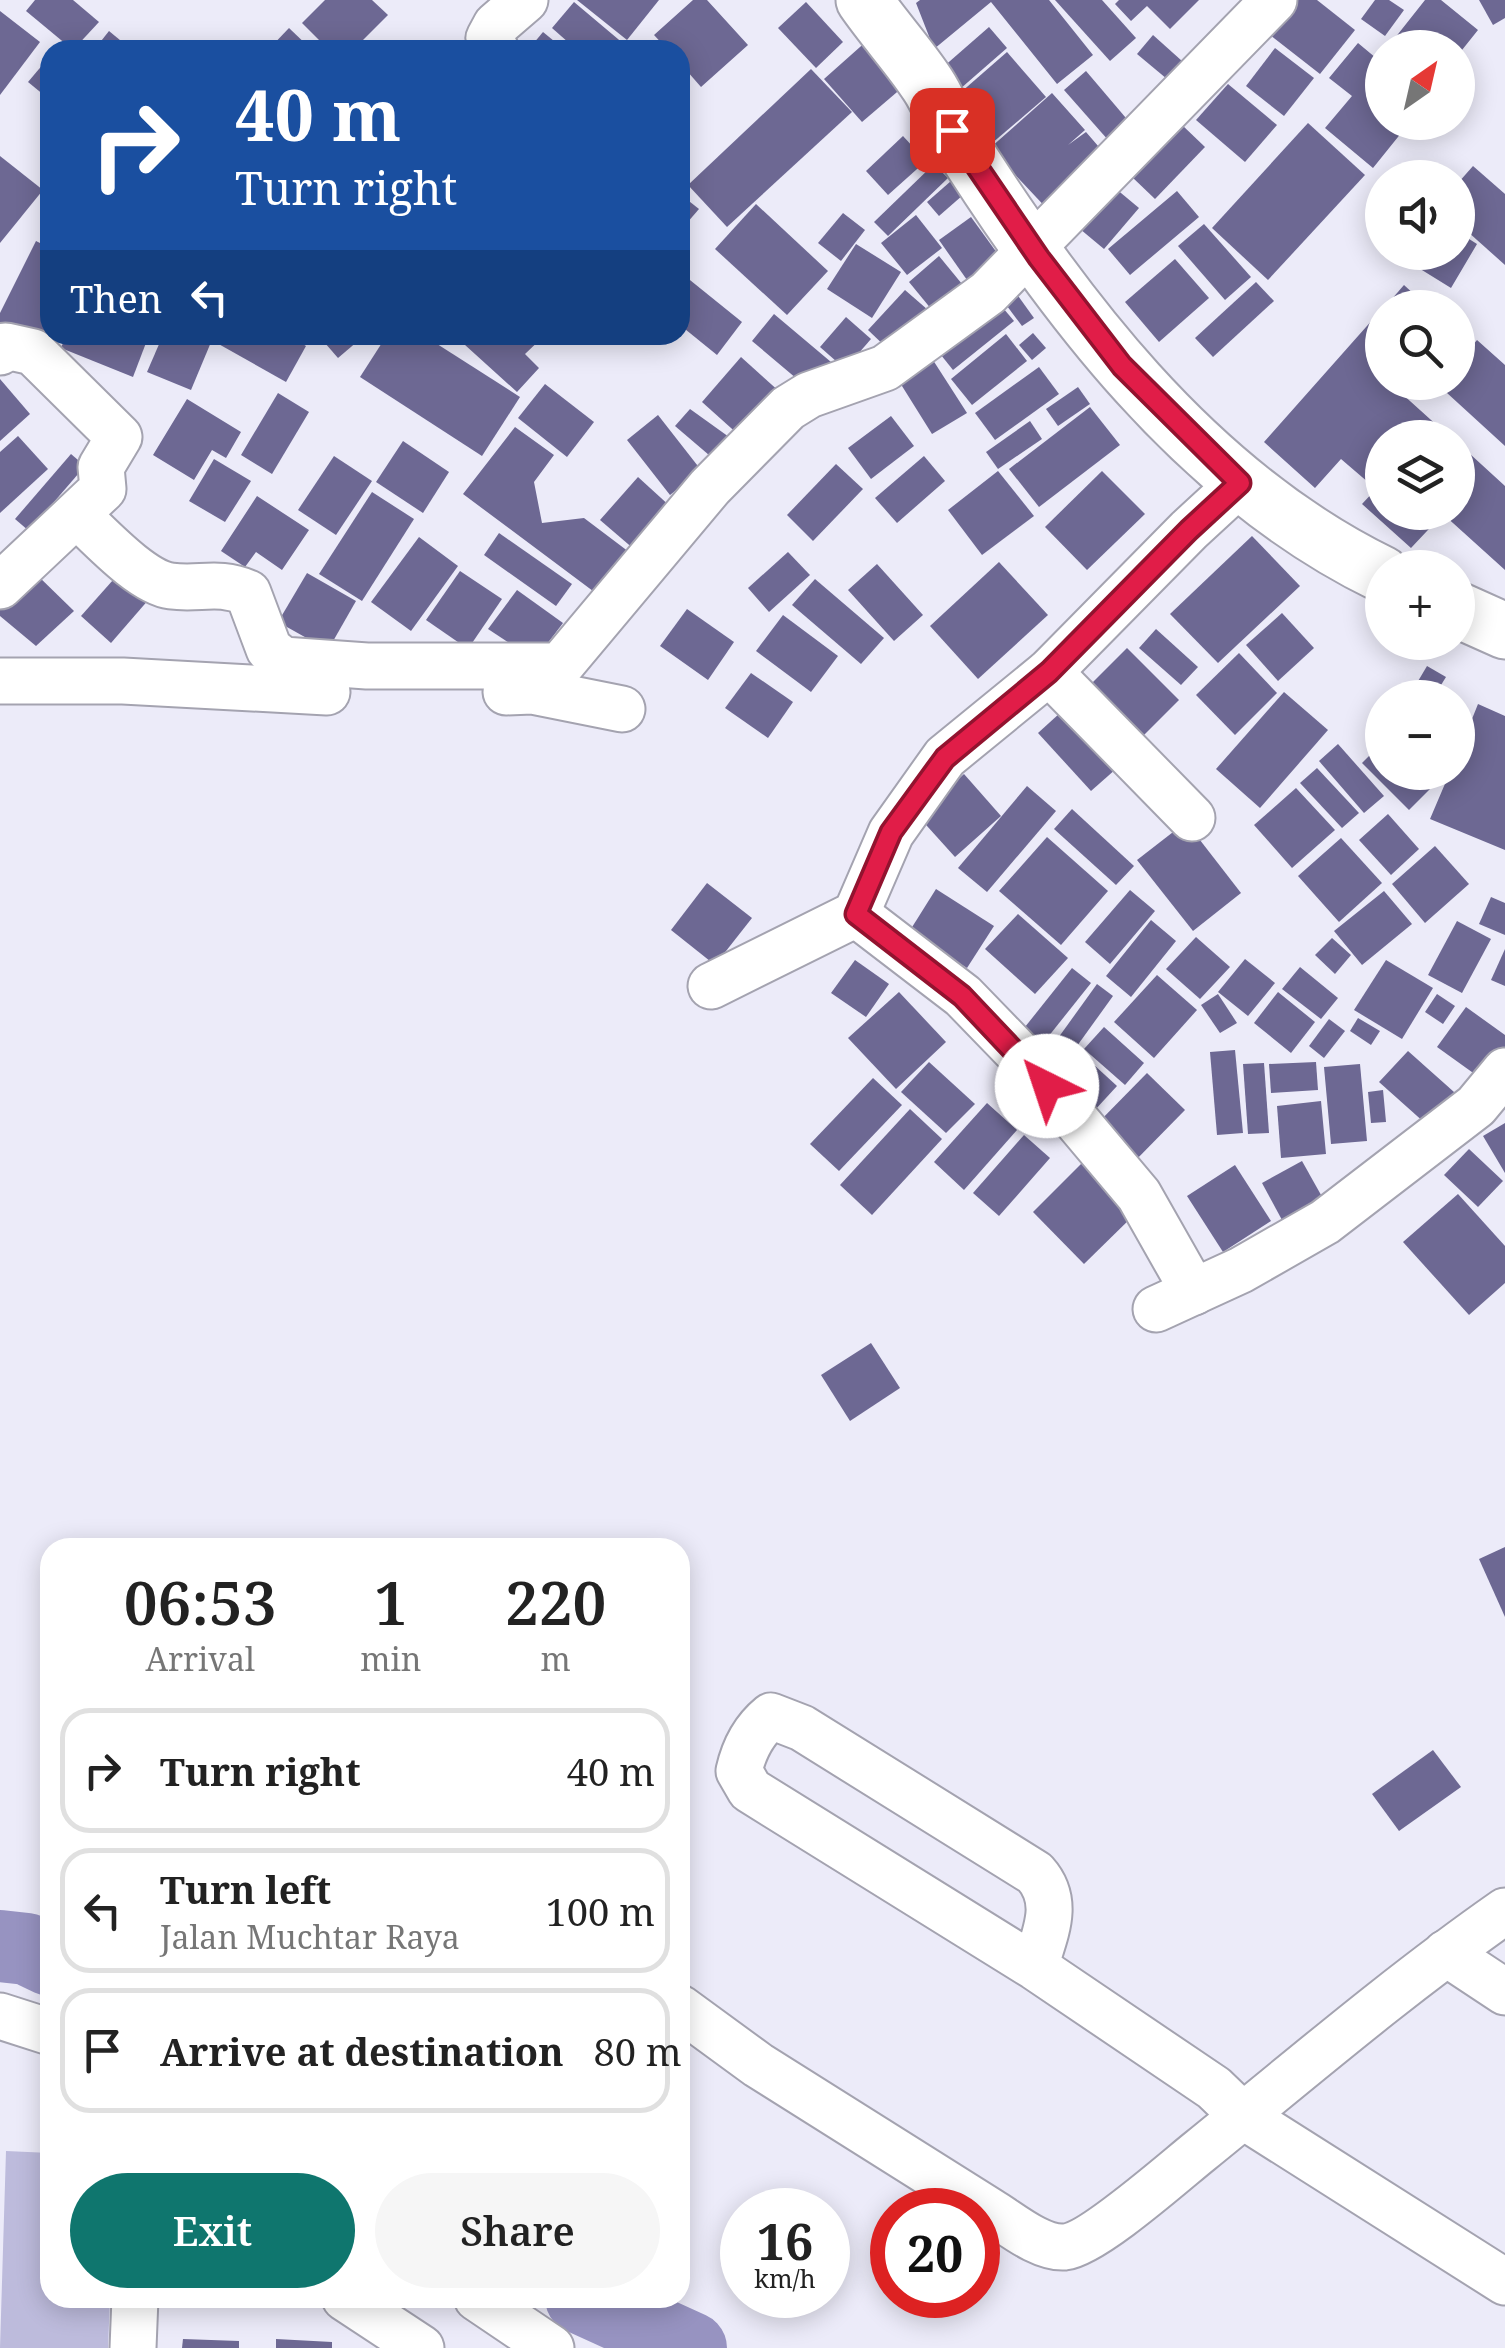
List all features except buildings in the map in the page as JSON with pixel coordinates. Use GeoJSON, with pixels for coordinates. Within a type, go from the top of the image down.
{"type":"FeatureCollection","features":[{"type":"Feature","properties":{"kind":"highway"},"geometry":{"type":"LineString","coordinates":[[869,2],[929,86],[952,130],[1032,248],[1122,366],[1244,486],[1365,564]]}},
{"type":"Feature","properties":{"kind":"highway"},"geometry":{"type":"LineString","coordinates":[[1475,618],[1505,631]]}},
{"type":"Feature","properties":{"kind":"street"},"geometry":{"type":"LineString","coordinates":[[490,40],[492,30],[524,0]]}},
{"type":"Feature","properties":{"kind":"street"},"geometry":{"type":"LineString","coordinates":[[0,681],[123,681],[345,693],[536,678],[560,666],[710,487],[788,408],[809,395],[884,368],[988,293],[1274,0]]}},
{"type":"Feature","properties":{"kind":"street"},"geometry":{"type":"LineString","coordinates":[[0,352],[6,346],[33,352],[119,437],[101,468],[103,490],[0,586]]}},
{"type":"Feature","properties":{"kind":"street"},"geometry":{"type":"LineString","coordinates":[[711,986],[856,914],[891,832],[945,758],[1049,672],[1189,530],[1244,486]]}},
{"type":"Feature","properties":{"kind":"street"},"geometry":{"type":"LineString","coordinates":[[78,515],[152,578],[170,586],[231,586],[248,593],[269,649],[282,660],[536,678],[622,709]]}},
{"type":"Feature","properties":{"kind":"street"},"geometry":{"type":"LineString","coordinates":[[1049,672],[1192,818]]}},
{"type":"Feature","properties":{"kind":"street"},"geometry":{"type":"LineString","coordinates":[[856,914],[962,996],[1028,1063],[1139,1195],[1175,1300],[1325,1222],[1476,1106],[1505,1071]]}},
{"type":"Feature","properties":{"kind":"street"},"geometry":{"type":"LineString","coordinates":[[1035,1967],[1049,1922],[1050,1903],[1048,1887],[1035,1872],[802,1728],[771,1716],[761,1724],[742,1757],[739,1771],[750,1790],[1035,1967],[1214,2088],[1244,2116],[1505,2282]]}},
{"type":"Feature","properties":{"kind":"street"},"geometry":{"type":"LineString","coordinates":[[690,2015],[758,2065],[990,2211],[1028,2234],[1063,2247],[1079,2242],[1152,2190],[1446,1953],[1505,1911]]}},
{"type":"Feature","properties":{"kind":"street"},"geometry":{"type":"LineString","coordinates":[[1446,1953],[1505,1992]]}},
{"type":"Feature","properties":{"kind":"street"},"geometry":{"type":"LineString","coordinates":[[0,2016],[40,2029]]}},
{"type":"Feature","properties":{"kind":"street"},"geometry":{"type":"LineString","coordinates":[[133,2348],[135,2308]]}},
{"type":"Feature","properties":{"kind":"street"},"geometry":{"type":"LineString","coordinates":[[353,2308],[380,2336],[421,2348]]}},
{"type":"Feature","properties":{"kind":"street"},"geometry":{"type":"LineString","coordinates":[[492,2308],[551,2348]]}},
{"type":"Feature","properties":{"kind":"shaded area"},"geometry":{"type":"Polygon","coordinates":[[[6,2151],[40,2153],[40,2308],[110,2308],[108,2348],[0,2348],[6,2151]]]}},
{"type":"Feature","properties":{"kind":"waterway"},"geometry":{"type":"LineString","coordinates":[[0,1946],[27,1949],[40,1955]]}},
{"type":"Feature","properties":{"kind":"waterway"},"geometry":{"type":"LineString","coordinates":[[603,2308],[691,2348]]}},
{"type":"Feature","properties":{"kind":"route"},"geometry":{"type":"LineString","coordinates":[[952,130],[1039,258],[1122,366],[1240,483],[1049,672],[945,758],[891,832],[856,914],[962,996],[1047,1086]]}}]}
